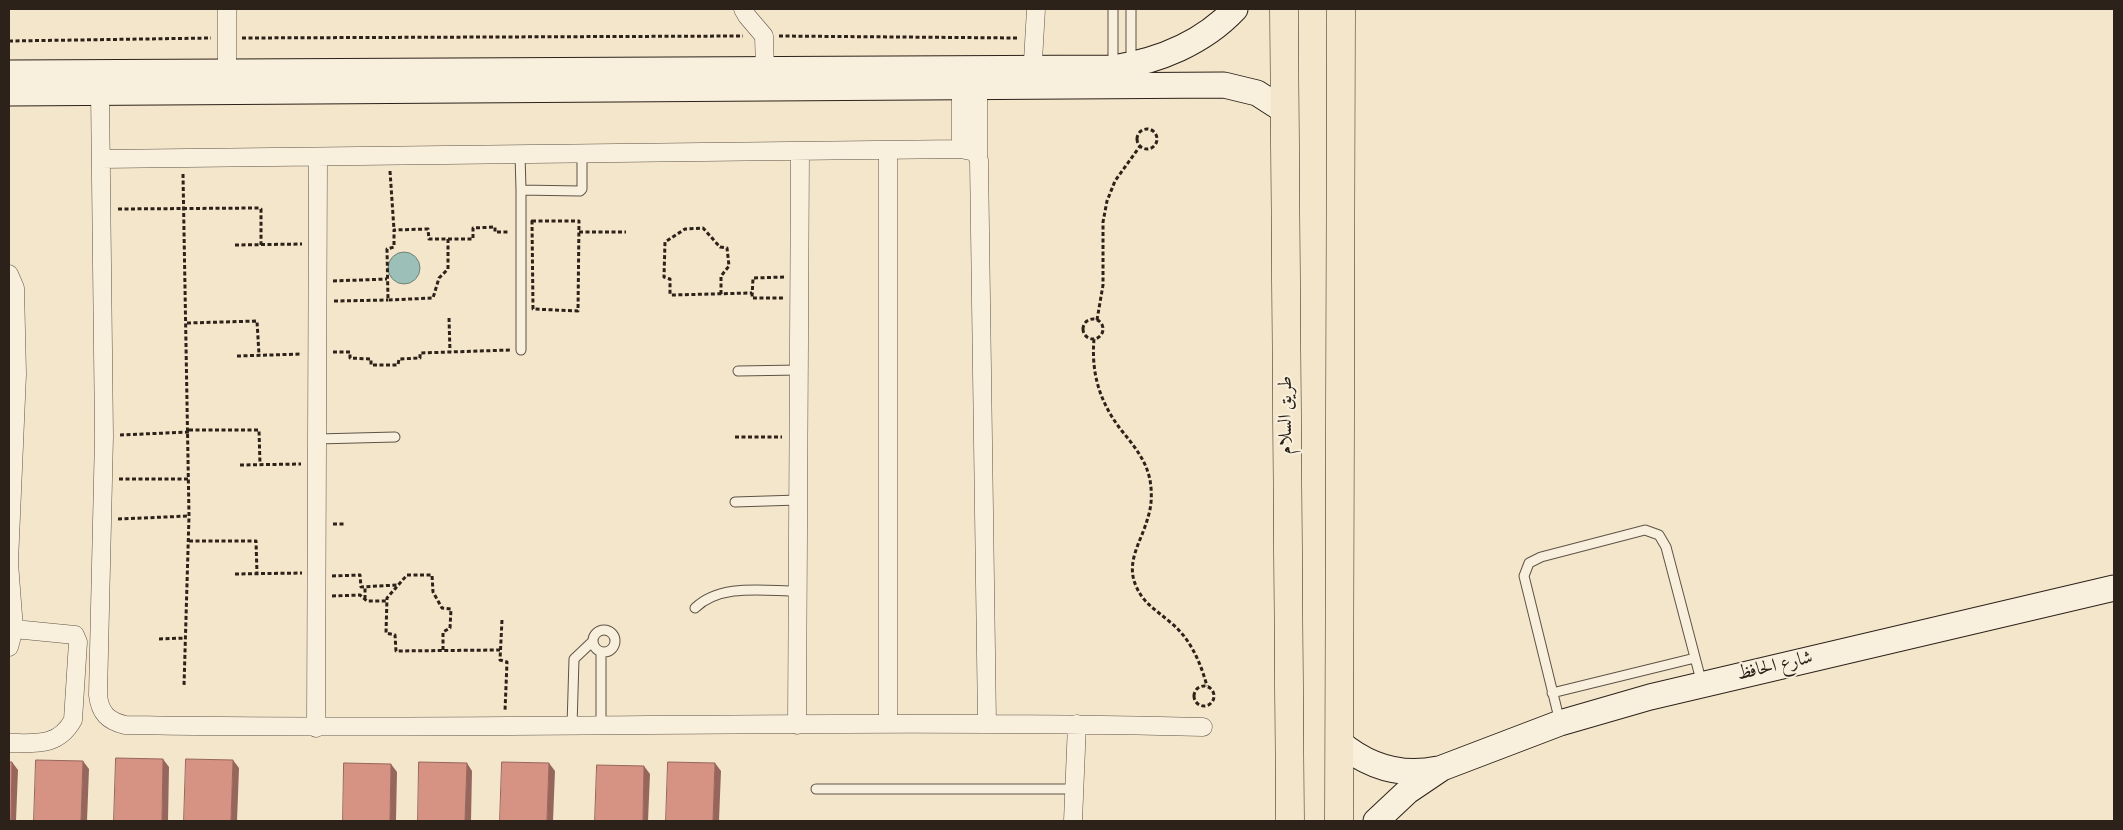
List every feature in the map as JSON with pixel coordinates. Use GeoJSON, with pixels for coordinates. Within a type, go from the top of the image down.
{"type":"FeatureCollection","features":[{"type":"Feature","properties":{"kind":"main road","name":"طريق السلام"},"geometry":{"type":"LineString","coordinates":[[1284,9],[1290,821]]}},
{"type":"Feature","properties":{"kind":"main road"},"geometry":{"type":"LineString","coordinates":[[1339,821],[1341,9]]}},
{"type":"Feature","properties":{"kind":"street"},"geometry":{"type":"LineString","coordinates":[[227,9],[227,72]]}},
{"type":"Feature","properties":{"kind":"street"},"geometry":{"type":"LineString","coordinates":[[744,9],[747,16],[764,36],[765,70]]}},
{"type":"Feature","properties":{"kind":"street"},"geometry":{"type":"LineString","coordinates":[[1032,78],[1036,9]]}},
{"type":"Feature","properties":{"kind":"street"},"geometry":{"type":"LineString","coordinates":[[9,93],[970,88],[1122,66],[1162,57],[1183,48],[1235,9]]}},
{"type":"Feature","properties":{"kind":"street"},"geometry":{"type":"LineString","coordinates":[[1183,48],[1191,58],[1193,65],[1190,79],[1186,85]]}},
{"type":"Feature","properties":{"kind":"street"},"geometry":{"type":"LineString","coordinates":[[9,73],[765,70],[1032,78],[1240,88],[1257,93],[1285,111]]}},
{"type":"Feature","properties":{"kind":"street"},"geometry":{"type":"LineString","coordinates":[[961,149],[970,88]]}},
{"type":"Feature","properties":{"kind":"street"},"geometry":{"type":"LineString","coordinates":[[970,88],[978,156],[987,723]]}},
{"type":"Feature","properties":{"kind":"street"},"geometry":{"type":"LineString","coordinates":[[100,93],[104,478],[98,695],[99,706],[105,716],[114,723],[125,725],[316,728],[987,723],[1203,727]]}},
{"type":"Feature","properties":{"kind":"street"},"geometry":{"type":"LineString","coordinates":[[101,160],[961,149],[971,150],[978,156]]}},
{"type":"Feature","properties":{"kind":"street"},"geometry":{"type":"LineString","coordinates":[[888,150],[888,724]]}},
{"type":"Feature","properties":{"kind":"street"},"geometry":{"type":"LineString","coordinates":[[797,724],[800,151]]}},
{"type":"Feature","properties":{"kind":"street"},"geometry":{"type":"LineString","coordinates":[[316,728],[318,157]]}},
{"type":"Feature","properties":{"kind":"street"},"geometry":{"type":"LineString","coordinates":[[9,274],[15,288],[17,374],[9,562],[14,629],[9,647]]}},
{"type":"Feature","properties":{"kind":"street","name":"شارع الحافظ"},"geometry":{"type":"LineString","coordinates":[[1376,821],[1408,791],[1442,768],[1560,723],[1621,705],[1702,685],[2114,588]]}},
{"type":"Feature","properties":{"kind":"street"},"geometry":{"type":"LineString","coordinates":[[9,743],[49,742],[67,731],[73,720],[78,642],[75,635],[14,629]]}},
{"type":"Feature","properties":{"kind":"street"},"geometry":{"type":"LineString","coordinates":[[1073,821],[1077,724]]}},
{"type":"Feature","properties":{"kind":"street","name":"شارع الحافظ"},"geometry":{"type":"LineString","coordinates":[[1339,742],[1352,753],[1381,767],[1412,772],[1442,768]]}},
{"type":"Feature","properties":{"kind":"lane"},"geometry":{"type":"LineString","coordinates":[[1113,9],[1122,66]]}},
{"type":"Feature","properties":{"kind":"lane"},"geometry":{"type":"LineString","coordinates":[[1122,66],[1131,9]]}},
{"type":"Feature","properties":{"kind":"lane"},"geometry":{"type":"LineString","coordinates":[[520,154],[521,350]]}},
{"type":"Feature","properties":{"kind":"lane"},"geometry":{"type":"LineString","coordinates":[[521,190],[582,190],[582,154]]}},
{"type":"Feature","properties":{"kind":"lane"},"geometry":{"type":"LineString","coordinates":[[738,371],[799,370]]}},
{"type":"Feature","properties":{"kind":"lane"},"geometry":{"type":"LineString","coordinates":[[317,439],[395,437]]}},
{"type":"Feature","properties":{"kind":"lane"},"geometry":{"type":"LineString","coordinates":[[735,502],[798,500]]}},
{"type":"Feature","properties":{"kind":"lane"},"geometry":{"type":"LineString","coordinates":[[1560,723],[1526,583],[1526,569],[1535,559],[1638,531],[1653,531],[1664,540],[1702,685]]}},
{"type":"Feature","properties":{"kind":"lane"},"geometry":{"type":"LineString","coordinates":[[695,608],[704,600],[726,592],[798,591]]}},
{"type":"Feature","properties":{"kind":"lane"},"geometry":{"type":"LineString","coordinates":[[572,726],[574,659],[593,641],[599,630],[607,630],[614,635],[613,647],[601,652]]}},
{"type":"Feature","properties":{"kind":"lane"},"geometry":{"type":"LineString","coordinates":[[593,641],[595,648],[601,652]]}},
{"type":"Feature","properties":{"kind":"lane"},"geometry":{"type":"LineString","coordinates":[[601,652],[601,726]]}},
{"type":"Feature","properties":{"kind":"lane"},"geometry":{"type":"LineString","coordinates":[[1552,693],[1695,658]]}},
{"type":"Feature","properties":{"kind":"lane"},"geometry":{"type":"LineString","coordinates":[[816,789],[1074,789]]}},
{"type":"Feature","properties":{"kind":"path"},"geometry":{"type":"LineString","coordinates":[[9,40],[764,36],[1035,38]]}},
{"type":"Feature","properties":{"kind":"path"},"geometry":{"type":"LineString","coordinates":[[1144,130],[1150,130],[1156,135],[1156,142],[1152,147],[1146,149],[1140,146],[1137,140],[1138,134],[1144,130]]}},
{"type":"Feature","properties":{"kind":"path"},"geometry":{"type":"LineString","coordinates":[[1094,339],[1102,334],[1103,329],[1097,320],[1103,286],[1103,229],[1108,201],[1115,181],[1140,146]]}},
{"type":"Feature","properties":{"kind":"path"},"geometry":{"type":"LineString","coordinates":[[388,300],[387,249],[394,247],[389,156]]}},
{"type":"Feature","properties":{"kind":"path"},"geometry":{"type":"LineString","coordinates":[[183,158],[189,431],[189,541],[184,686]]}},
{"type":"Feature","properties":{"kind":"path"},"geometry":{"type":"LineString","coordinates":[[101,210],[260,208],[261,245]]}},
{"type":"Feature","properties":{"kind":"path"},"geometry":{"type":"LineString","coordinates":[[534,220],[577,220],[580,232],[579,309],[543,311],[532,308],[532,232],[534,220]]}},
{"type":"Feature","properties":{"kind":"path"},"geometry":{"type":"LineString","coordinates":[[394,230],[428,229],[429,239],[448,240],[473,238],[473,228],[495,227],[496,232],[532,232]]}},
{"type":"Feature","properties":{"kind":"path"},"geometry":{"type":"LineString","coordinates":[[721,294],[721,276],[729,266],[727,248],[720,247],[703,228],[685,229],[665,242],[664,277],[670,279],[670,294],[721,294],[752,294]]}},
{"type":"Feature","properties":{"kind":"path"},"geometry":{"type":"LineString","coordinates":[[580,232],[626,232]]}},
{"type":"Feature","properties":{"kind":"path"},"geometry":{"type":"LineString","coordinates":[[317,301],[433,298],[439,278],[448,269],[448,240]]}},
{"type":"Feature","properties":{"kind":"path"},"geometry":{"type":"LineString","coordinates":[[235,245],[317,244]]}},
{"type":"Feature","properties":{"kind":"path"},"geometry":{"type":"LineString","coordinates":[[800,277],[753,278],[752,294],[753,299],[800,297]]}},
{"type":"Feature","properties":{"kind":"path"},"geometry":{"type":"LineString","coordinates":[[317,281],[387,279]]}},
{"type":"Feature","properties":{"kind":"path"},"geometry":{"type":"LineString","coordinates":[[449,318],[450,352]]}},
{"type":"Feature","properties":{"kind":"path"},"geometry":{"type":"LineString","coordinates":[[1094,339],[1086,336],[1083,330],[1085,324],[1090,320],[1097,320]]}},
{"type":"Feature","properties":{"kind":"path"},"geometry":{"type":"LineString","coordinates":[[187,323],[257,321],[259,355]]}},
{"type":"Feature","properties":{"kind":"path"},"geometry":{"type":"LineString","coordinates":[[1094,339],[1094,373],[1098,390],[1114,420],[1143,460],[1150,479],[1151,498],[1148,518],[1134,552],[1132,568],[1135,584],[1143,599],[1183,635],[1194,650],[1207,686],[1213,694],[1213,700],[1204,706],[1198,704],[1194,698],[1194,692],[1199,687],[1207,686]]}},
{"type":"Feature","properties":{"kind":"path"},"geometry":{"type":"LineString","coordinates":[[237,356],[350,352],[350,358],[371,359],[371,365],[389,366],[398,365],[399,359],[420,358],[420,353],[521,350]]}},
{"type":"Feature","properties":{"kind":"path"},"geometry":{"type":"LineString","coordinates":[[104,436],[189,431],[259,430],[260,464]]}},
{"type":"Feature","properties":{"kind":"path"},"geometry":{"type":"LineString","coordinates":[[735,438],[798,436]]}},
{"type":"Feature","properties":{"kind":"path"},"geometry":{"type":"LineString","coordinates":[[240,465],[316,463]]}},
{"type":"Feature","properties":{"kind":"path"},"geometry":{"type":"LineString","coordinates":[[104,478],[189,479]]}},
{"type":"Feature","properties":{"kind":"path"},"geometry":{"type":"LineString","coordinates":[[102,520],[189,516]]}},
{"type":"Feature","properties":{"kind":"path"},"geometry":{"type":"LineString","coordinates":[[189,541],[256,541],[257,574]]}},
{"type":"Feature","properties":{"kind":"path"},"geometry":{"type":"LineString","coordinates":[[235,574],[360,575],[361,587],[398,585]]}},
{"type":"Feature","properties":{"kind":"path"},"geometry":{"type":"LineString","coordinates":[[443,650],[444,632],[450,628],[451,610],[442,608],[434,594],[433,576],[407,575],[387,601],[386,633],[395,635],[396,651],[500,650]]}},
{"type":"Feature","properties":{"kind":"path"},"geometry":{"type":"LineString","coordinates":[[365,587],[365,599]]}},
{"type":"Feature","properties":{"kind":"path"},"geometry":{"type":"LineString","coordinates":[[316,596],[360,595],[365,599],[387,601]]}},
{"type":"Feature","properties":{"kind":"path"},"geometry":{"type":"LineString","coordinates":[[502,620],[500,660],[507,662],[504,727]]}},
{"type":"Feature","properties":{"kind":"path"},"geometry":{"type":"LineString","coordinates":[[159,638],[186,638]]}},
{"type":"Feature","properties":{"kind":"water"},"geometry":{"type":"Polygon","coordinates":[[[404,252],[410,253],[415,257],[419,262],[419,274],[415,279],[410,283],[404,284],[398,283],[393,279],[389,274],[388,268],[389,262],[393,257],[398,253],[404,252]]]}},
{"type":"Feature","properties":{"kind":"building"},"geometry":{"type":"Polygon","coordinates":[[[116,758],[163,759],[162,821],[114,821],[116,758]]]}},
{"type":"Feature","properties":{"kind":"building"},"geometry":{"type":"Polygon","coordinates":[[[186,759],[233,760],[231,821],[184,821],[186,759]]]}},
{"type":"Feature","properties":{"kind":"building"},"geometry":{"type":"Polygon","coordinates":[[[36,760],[83,761],[81,821],[34,821],[36,760]]]}},
{"type":"Feature","properties":{"kind":"building"},"geometry":{"type":"Polygon","coordinates":[[[9,762],[12,762],[11,821],[9,821],[9,762]]]}},
{"type":"Feature","properties":{"kind":"building"},"geometry":{"type":"Polygon","coordinates":[[[419,762],[467,763],[465,821],[418,821],[419,762]]]}},
{"type":"Feature","properties":{"kind":"building"},"geometry":{"type":"Polygon","coordinates":[[[502,762],[549,763],[547,821],[500,821],[502,762]]]}},
{"type":"Feature","properties":{"kind":"building"},"geometry":{"type":"Polygon","coordinates":[[[668,762],[715,763],[713,821],[666,821],[668,762]]]}},
{"type":"Feature","properties":{"kind":"building"},"geometry":{"type":"Polygon","coordinates":[[[344,763],[391,764],[390,821],[343,821],[344,763]]]}},
{"type":"Feature","properties":{"kind":"building"},"geometry":{"type":"Polygon","coordinates":[[[597,765],[644,766],[643,821],[595,821],[597,765]]]}}]}
